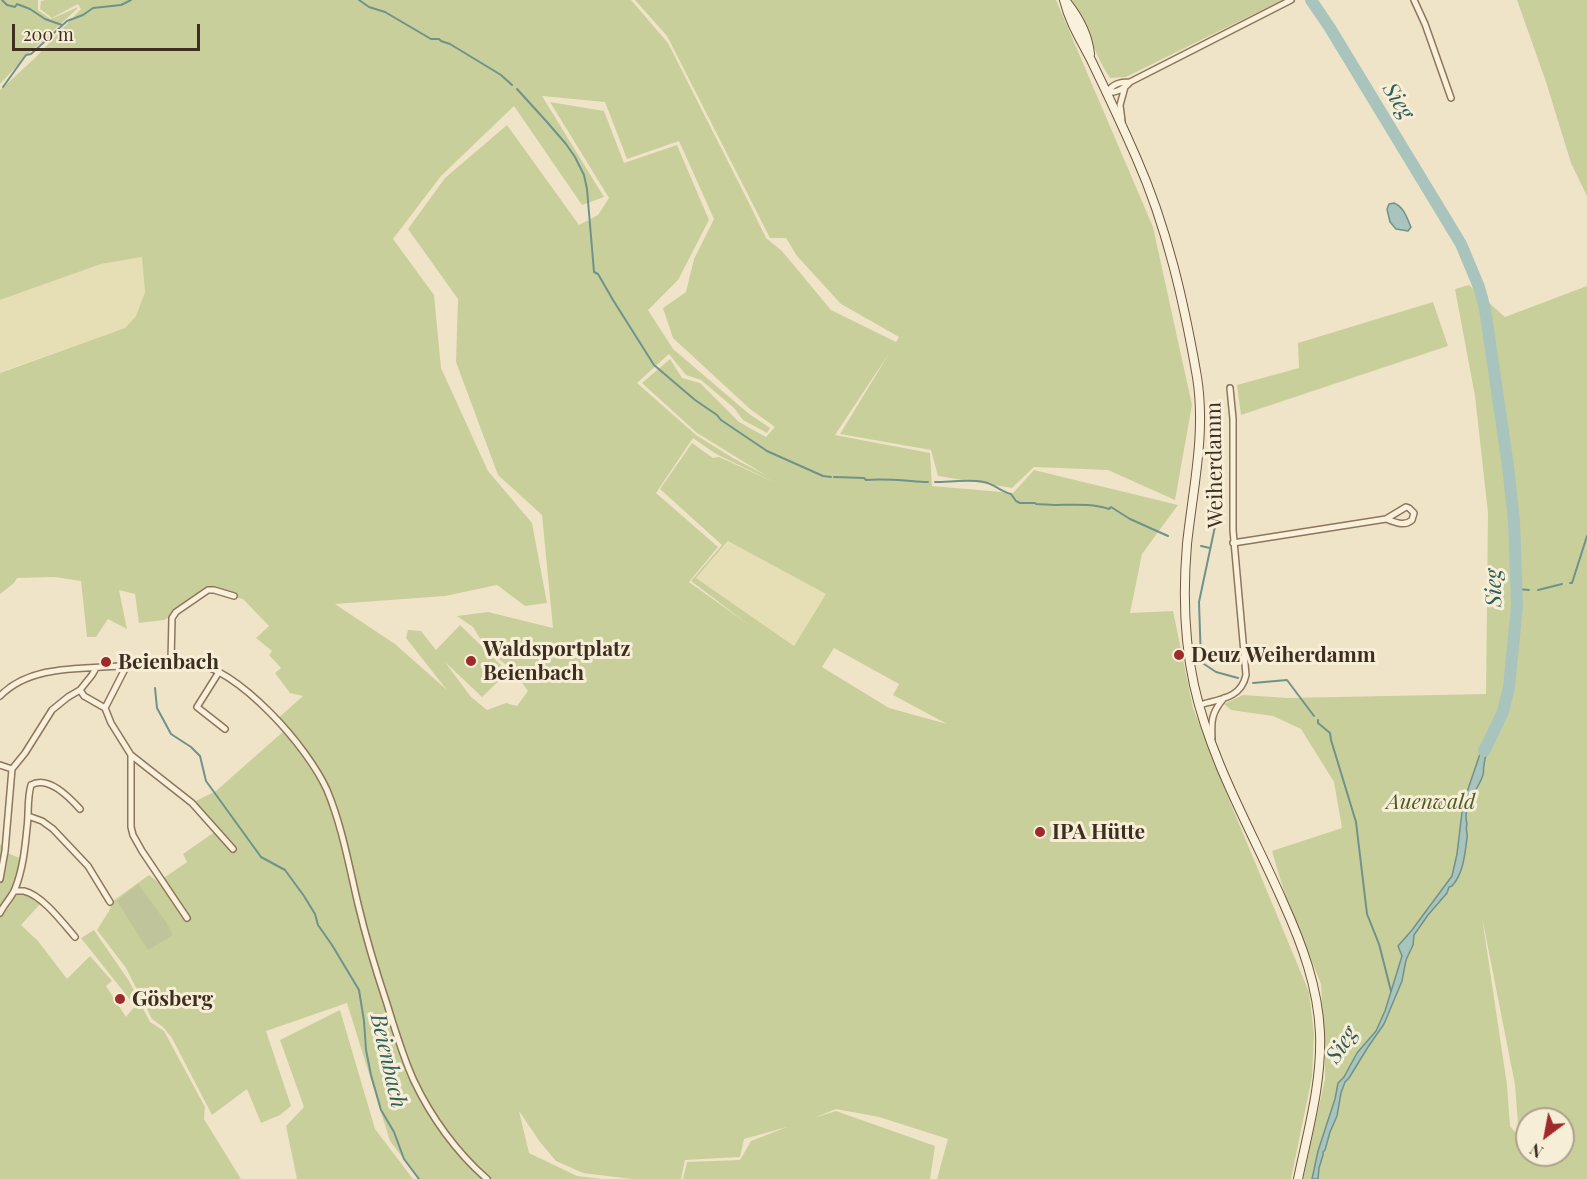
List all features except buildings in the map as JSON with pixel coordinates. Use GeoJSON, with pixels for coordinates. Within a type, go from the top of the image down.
{"type":"FeatureCollection","features":[{"type":"Feature","properties":{"kind":"main road"},"geometry":{"type":"LineString","coordinates":[[1064,0],[1082,26],[1090,58],[1149,187],[1161,219],[1184,308],[1198,383],[1199,433],[1194,496],[1187,543],[1184,606],[1192,672],[1199,705],[1226,779],[1293,923],[1307,961],[1315,992],[1320,1030],[1320,1062],[1315,1096],[1298,1179]]}},
{"type":"Feature","properties":{"kind":"street"},"geometry":{"type":"LineString","coordinates":[[1106,93],[1115,93],[1130,82],[1291,0]]}},
{"type":"Feature","properties":{"kind":"street"},"geometry":{"type":"LineString","coordinates":[[1414,0],[1425,24],[1451,98]]}},
{"type":"Feature","properties":{"kind":"street"},"geometry":{"type":"LineString","coordinates":[[1106,93],[1112,85],[1130,82]]}},
{"type":"Feature","properties":{"kind":"street"},"geometry":{"type":"LineString","coordinates":[[1123,129],[1120,105],[1125,87]]}},
{"type":"Feature","properties":{"kind":"street","name":"Weiherdamm"},"geometry":{"type":"LineString","coordinates":[[1199,705],[1234,695],[1242,687],[1246,675],[1233,543],[1233,419],[1230,387]]}},
{"type":"Feature","properties":{"kind":"street","name":"Weiherdamm"},"geometry":{"type":"LineString","coordinates":[[1233,543],[1386,519],[1406,507],[1414,513],[1408,524],[1386,519]]}},
{"type":"Feature","properties":{"kind":"street"},"geometry":{"type":"LineString","coordinates":[[171,660],[171,621],[176,612],[208,590],[234,596]]}},
{"type":"Feature","properties":{"kind":"street"},"geometry":{"type":"LineString","coordinates":[[0,696],[16,682],[41,674],[61,670],[171,660],[192,662],[219,672],[244,689],[268,711],[298,745],[318,773],[327,791],[366,934],[403,1055],[413,1079],[446,1133],[487,1179]]}},
{"type":"Feature","properties":{"kind":"street"},"geometry":{"type":"LineString","coordinates":[[105,708],[127,665]]}},
{"type":"Feature","properties":{"kind":"street"},"geometry":{"type":"LineString","coordinates":[[0,879],[5,850],[12,769],[31,745],[52,710],[80,690],[96,668]]}},
{"type":"Feature","properties":{"kind":"street"},"geometry":{"type":"LineString","coordinates":[[219,672],[197,707],[225,729]]}},
{"type":"Feature","properties":{"kind":"street"},"geometry":{"type":"LineString","coordinates":[[80,690],[84,696],[105,708],[111,723],[132,755],[192,803],[233,849]]}},
{"type":"Feature","properties":{"kind":"street","name":"Weiherdamm"},"geometry":{"type":"LineString","coordinates":[[1212,743],[1213,716],[1224,698]]}},
{"type":"Feature","properties":{"kind":"street"},"geometry":{"type":"LineString","coordinates":[[132,755],[130,816],[133,835],[187,918]]}},
{"type":"Feature","properties":{"kind":"street"},"geometry":{"type":"LineString","coordinates":[[0,765],[12,769]]}},
{"type":"Feature","properties":{"kind":"street"},"geometry":{"type":"LineString","coordinates":[[0,913],[5,902],[15,891],[24,859],[30,788],[34,783],[39,782],[52,786],[80,809]]}},
{"type":"Feature","properties":{"kind":"street"},"geometry":{"type":"LineString","coordinates":[[28,816],[42,821],[53,829],[88,866],[110,902]]}},
{"type":"Feature","properties":{"kind":"street"},"geometry":{"type":"LineString","coordinates":[[15,891],[24,891],[43,902],[75,936]]}},
{"type":"Feature","properties":{"kind":"shaded area"},"geometry":{"type":"Polygon","coordinates":[[[143,257],[145,292],[136,316],[125,328],[0,372],[0,300],[101,264],[143,257]]]}},
{"type":"Feature","properties":{"kind":"shaded area"},"geometry":{"type":"Polygon","coordinates":[[[729,541],[826,594],[794,646],[696,578],[729,541]]]}},
{"type":"Feature","properties":{"kind":"green space"},"geometry":{"type":"Polygon","coordinates":[[[0,0],[38,0],[38,10],[51,19],[78,7],[0,84],[0,0]]]}},
{"type":"Feature","properties":{"kind":"green space"},"geometry":{"type":"Polygon","coordinates":[[[631,0],[668,43],[766,238],[782,251],[831,310],[896,342],[899,337],[841,304],[797,256],[786,238],[770,238],[667,36],[635,0],[1056,0],[1153,227],[1192,405],[1175,500],[1108,470],[1034,467],[1012,488],[938,476],[931,450],[840,434],[890,352],[835,435],[930,453],[932,486],[1013,493],[1034,470],[1178,505],[1142,554],[1130,613],[1173,611],[1193,708],[1309,992],[1314,1034],[1312,1077],[1291,1179],[937,1179],[948,1139],[879,1117],[836,1109],[814,1118],[836,1111],[935,1146],[930,1179],[683,1179],[687,1162],[740,1160],[751,1141],[787,1127],[744,1139],[740,1157],[685,1160],[681,1179],[632,1179],[583,1173],[556,1161],[519,1111],[529,1153],[577,1176],[603,1179],[419,1179],[390,1141],[347,1003],[266,1031],[291,1106],[280,1115],[261,1123],[247,1089],[212,1115],[172,1038],[152,1019],[126,968],[97,930],[113,901],[149,875],[158,882],[187,862],[183,854],[216,831],[192,803],[216,791],[285,730],[276,720],[303,696],[290,693],[275,673],[281,668],[269,655],[272,651],[256,638],[269,626],[243,599],[212,592],[164,620],[139,623],[135,594],[119,590],[127,629],[108,619],[96,637],[87,637],[81,581],[55,577],[17,578],[0,594],[0,373],[125,328],[136,316],[145,292],[142,257],[101,264],[0,300],[0,90],[35,58],[81,9],[78,4],[52,18],[40,9],[41,1],[631,0]],[[542,96],[604,197],[582,205],[514,106],[441,176],[393,239],[434,295],[441,368],[488,471],[532,523],[547,603],[525,606],[497,585],[445,596],[335,604],[395,644],[447,690],[406,638],[408,630],[421,631],[436,650],[460,625],[508,672],[482,697],[445,662],[471,697],[487,710],[506,703],[517,706],[528,691],[513,670],[487,650],[473,627],[457,616],[488,612],[553,628],[542,515],[498,475],[456,362],[458,299],[408,229],[445,178],[507,125],[579,225],[598,215],[609,198],[550,102],[604,111],[624,163],[677,145],[709,220],[678,280],[648,310],[673,349],[748,413],[770,428],[767,433],[743,420],[734,408],[701,380],[686,375],[669,354],[637,383],[696,435],[767,476],[697,433],[642,383],[670,359],[682,378],[700,383],[739,422],[766,437],[775,427],[750,409],[673,338],[663,308],[686,292],[694,259],[714,219],[679,141],[627,159],[605,102],[542,96]],[[693,438],[656,493],[718,547],[689,582],[749,625],[691,581],[722,545],[660,489],[692,443],[713,458],[719,457],[776,483],[716,454],[693,438]],[[728,541],[696,578],[794,646],[826,594],[728,541]],[[834,648],[822,667],[889,708],[947,724],[893,695],[899,684],[834,648]]]}},
{"type":"Feature","properties":{"kind":"green space"},"geometry":{"type":"Polygon","coordinates":[[[1072,0],[1282,0],[1126,77],[1110,78],[1072,0]]]}},
{"type":"Feature","properties":{"kind":"green space"},"geometry":{"type":"Polygon","coordinates":[[[1517,0],[1587,0],[1587,196],[1571,163],[1517,0]]]}},
{"type":"Feature","properties":{"kind":"green space","name":"Auenwald"},"geometry":{"type":"Polygon","coordinates":[[[1469,285],[1505,317],[1587,286],[1587,1179],[1303,1179],[1325,1079],[1321,984],[1285,895],[1272,851],[1342,828],[1334,782],[1301,729],[1273,716],[1231,710],[1224,704],[1243,695],[1288,698],[1486,694],[1488,513],[1475,396],[1455,289],[1469,285]],[[1482,917],[1507,1085],[1510,1126],[1515,1132],[1515,1167],[1575,1167],[1575,1107],[1517,1107],[1515,1085],[1482,917]]]}},
{"type":"Feature","properties":{"kind":"green space"},"geometry":{"type":"Polygon","coordinates":[[[1433,302],[1448,346],[1241,415],[1237,385],[1299,368],[1298,343],[1433,302]]]}},
{"type":"Feature","properties":{"kind":"green space"},"geometry":{"type":"Polygon","coordinates":[[[0,844],[7,853],[25,860],[19,885],[42,902],[21,925],[38,941],[67,979],[90,956],[112,981],[106,986],[126,1017],[135,1006],[81,938],[94,930],[129,981],[150,1022],[164,1031],[205,1107],[204,1119],[241,1179],[0,1179],[0,844]]]}},
{"type":"Feature","properties":{"kind":"green space"},"geometry":{"type":"Polygon","coordinates":[[[138,884],[173,935],[148,950],[117,901],[138,884]]]}},
{"type":"Feature","properties":{"kind":"green space"},"geometry":{"type":"Polygon","coordinates":[[[340,1010],[375,1129],[413,1179],[297,1179],[286,1126],[304,1107],[280,1040],[340,1010]]]}},
{"type":"Feature","properties":{"kind":"water"},"geometry":{"type":"Polygon","coordinates":[[[1394,203],[1403,210],[1411,227],[1408,231],[1396,229],[1390,222],[1387,209],[1389,204],[1394,203]]]}},
{"type":"Feature","properties":{"kind":"water"},"geometry":{"type":"Polygon","coordinates":[[[1491,736],[1483,775],[1468,804],[1467,836],[1461,870],[1456,881],[1449,887],[1447,893],[1414,935],[1402,981],[1384,1024],[1345,1082],[1337,1116],[1323,1152],[1318,1179],[1312,1179],[1338,1083],[1344,1077],[1357,1053],[1376,1031],[1385,1011],[1402,956],[1398,946],[1452,876],[1463,804],[1484,742],[1491,736]]]}},
{"type":"Feature","properties":{"kind":"waterway"},"geometry":{"type":"LineString","coordinates":[[2,0],[7,5],[15,7],[17,4],[62,25]]}},
{"type":"Feature","properties":{"kind":"waterway"},"geometry":{"type":"LineString","coordinates":[[3,87],[26,55],[31,54],[67,21],[93,8],[121,5],[131,0]]}},
{"type":"Feature","properties":{"kind":"waterway"},"geometry":{"type":"LineString","coordinates":[[359,0],[369,7],[385,12],[431,39],[439,39],[450,44],[501,75],[512,85]]}},
{"type":"Feature","properties":{"kind":"waterway","name":"Sieg"},"geometry":{"type":"LineString","coordinates":[[1311,0],[1461,244],[1479,287],[1485,309],[1514,521],[1517,606],[1509,687],[1503,712],[1484,751]]}},
{"type":"Feature","properties":{"kind":"waterway"},"geometry":{"type":"LineString","coordinates":[[517,89],[566,144],[584,175],[594,272],[598,274],[654,365],[721,420],[767,451],[823,476],[831,477]]}},
{"type":"Feature","properties":{"kind":"waterway"},"geometry":{"type":"LineString","coordinates":[[1214,469],[1221,498],[1199,602],[1201,662],[1216,672],[1238,678]]}},
{"type":"Feature","properties":{"kind":"waterway"},"geometry":{"type":"LineString","coordinates":[[834,477],[928,482]]}},
{"type":"Feature","properties":{"kind":"waterway"},"geometry":{"type":"LineString","coordinates":[[935,482],[984,482],[1011,494],[1020,503],[1089,505],[1109,509],[1111,507],[1130,519],[1168,536]]}},
{"type":"Feature","properties":{"kind":"waterway"},"geometry":{"type":"LineString","coordinates":[[1570,583],[1572,583],[1587,536]]}},
{"type":"Feature","properties":{"kind":"waterway"},"geometry":{"type":"LineString","coordinates":[[1201,546],[1210,548]]}},
{"type":"Feature","properties":{"kind":"waterway"},"geometry":{"type":"LineString","coordinates":[[1538,590],[1562,584]]}},
{"type":"Feature","properties":{"kind":"waterway"},"geometry":{"type":"LineString","coordinates":[[1517,589],[1529,590]]}},
{"type":"Feature","properties":{"kind":"waterway"},"geometry":{"type":"LineString","coordinates":[[1253,683],[1287,680],[1314,716]]}},
{"type":"Feature","properties":{"kind":"waterway","name":"Beienbach"},"geometry":{"type":"LineString","coordinates":[[155,688],[157,708],[171,734],[200,756],[206,781],[261,857],[285,870],[304,896],[315,914],[318,925],[359,990],[366,1050],[381,1110],[394,1132],[404,1159],[419,1179]]}},
{"type":"Feature","properties":{"kind":"waterway"},"geometry":{"type":"LineString","coordinates":[[1318,720],[1318,723],[1330,733],[1356,822],[1367,914],[1379,944],[1391,991]]}},
{"type":"Feature","properties":{"kind":"place","name":"Deuz Weiherdamm"},"geometry":{"type":"Point","coordinates":[1179,655]}},
{"type":"Feature","properties":{"kind":"place","name":"Waldsportplatz Beienbach"},"geometry":{"type":"Point","coordinates":[471,661]}},
{"type":"Feature","properties":{"kind":"place","name":"Beienbach"},"geometry":{"type":"Point","coordinates":[106,662]}},
{"type":"Feature","properties":{"kind":"place","name":"IPA Hütte"},"geometry":{"type":"Point","coordinates":[1040,832]}},
{"type":"Feature","properties":{"kind":"place","name":"Gösberg"},"geometry":{"type":"Point","coordinates":[120,999]}}]}
